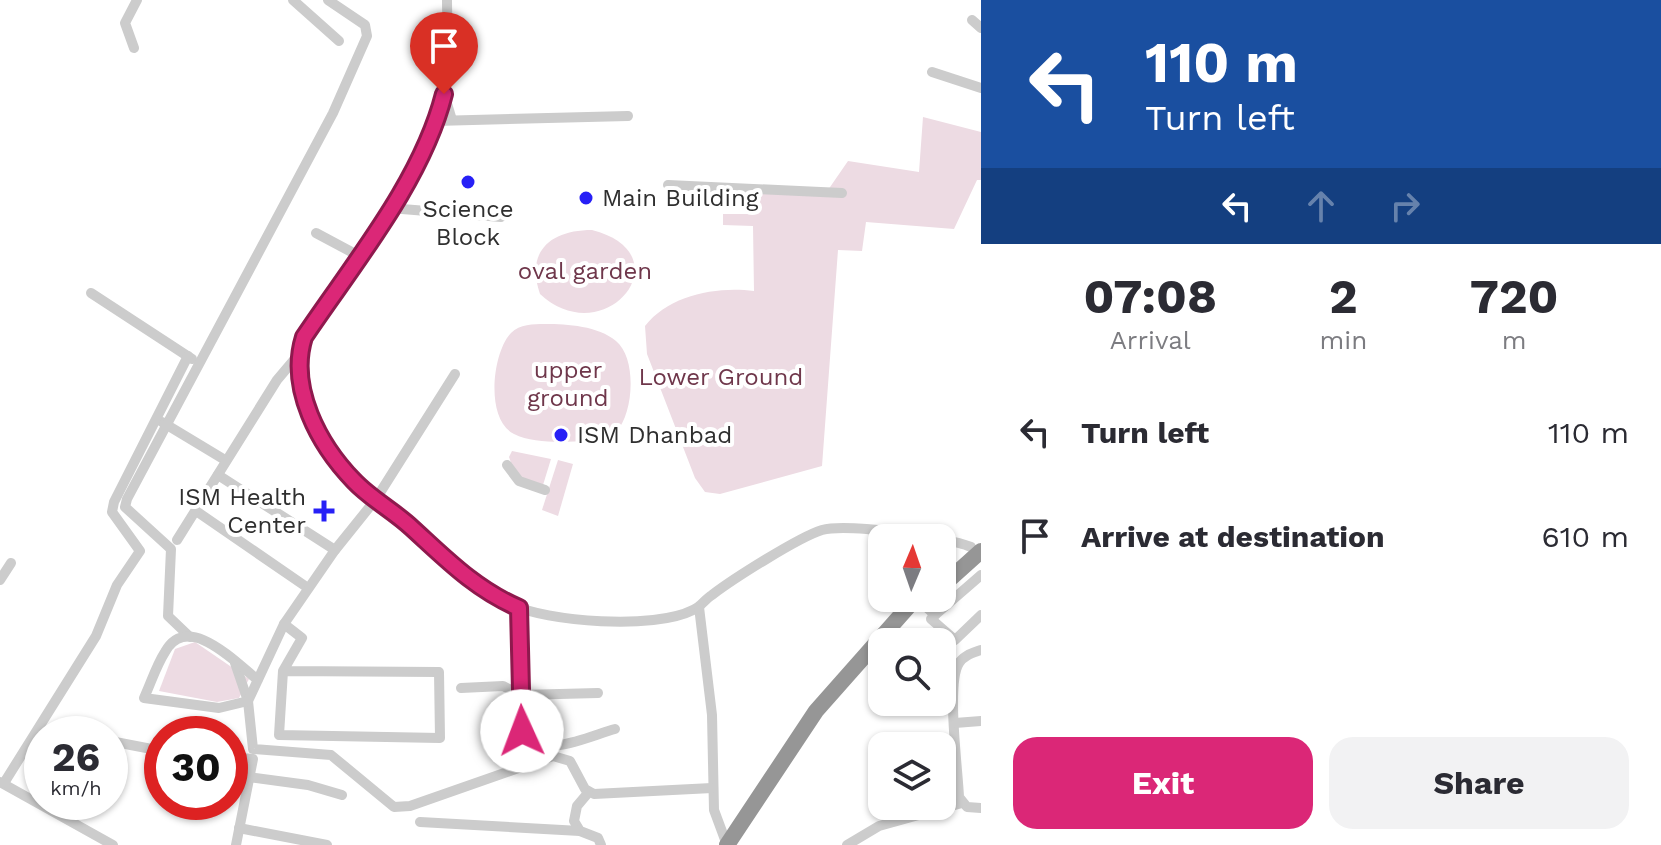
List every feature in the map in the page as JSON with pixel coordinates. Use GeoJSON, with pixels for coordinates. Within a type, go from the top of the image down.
{"type":"FeatureCollection","features":[{"type":"Feature","properties":{"kind":"highway"},"geometry":{"type":"LineString","coordinates":[[956,562],[978,546]]}},
{"type":"Feature","properties":{"kind":"highway"},"geometry":{"type":"LineString","coordinates":[[956,570],[978,546]]}},
{"type":"Feature","properties":{"kind":"highway"},"geometry":{"type":"LineString","coordinates":[[901,628],[918,612]]}},
{"type":"Feature","properties":{"kind":"highway"},"geometry":{"type":"LineString","coordinates":[[727,845],[816,711],[918,612]]}},
{"type":"Feature","properties":{"kind":"highway"},"geometry":{"type":"LineString","coordinates":[[738,845],[755,812],[837,700],[868,663]]}},
{"type":"Feature","properties":{"kind":"street"},"geometry":{"type":"LineString","coordinates":[[134,48],[125,23],[137,0]]}},
{"type":"Feature","properties":{"kind":"street"},"geometry":{"type":"LineString","coordinates":[[293,0],[339,41]]}},
{"type":"Feature","properties":{"kind":"street"},"geometry":{"type":"LineString","coordinates":[[113,845],[2,782],[96,636],[117,585],[140,551],[112,512],[193,359],[333,113],[367,36],[365,25],[328,0]]}},
{"type":"Feature","properties":{"kind":"street"},"geometry":{"type":"LineString","coordinates":[[177,540],[225,460],[299,354],[304,337],[386,218],[435,121],[447,81],[447,0]]}},
{"type":"Feature","properties":{"kind":"street"},"geometry":{"type":"LineString","coordinates":[[932,72],[981,88]]}},
{"type":"Feature","properties":{"kind":"street"},"geometry":{"type":"LineString","coordinates":[[444,94],[452,120]]}},
{"type":"Feature","properties":{"kind":"street"},"geometry":{"type":"LineString","coordinates":[[435,121],[628,116]]}},
{"type":"Feature","properties":{"kind":"street"},"geometry":{"type":"LineString","coordinates":[[668,185],[842,193]]}},
{"type":"Feature","properties":{"kind":"street"},"geometry":{"type":"LineString","coordinates":[[402,209],[501,217]]}},
{"type":"Feature","properties":{"kind":"street"},"geometry":{"type":"LineString","coordinates":[[316,233],[359,256]]}},
{"type":"Feature","properties":{"kind":"street"},"geometry":{"type":"LineString","coordinates":[[91,293],[193,359]]}},
{"type":"Feature","properties":{"kind":"street"},"geometry":{"type":"LineString","coordinates":[[299,354],[302,393],[317,433],[355,482],[454,569],[519,608],[605,621],[682,615],[826,529],[945,538],[978,546]]}},
{"type":"Feature","properties":{"kind":"street"},"geometry":{"type":"LineString","coordinates":[[248,701],[284,624],[335,550],[376,499],[455,374]]}},
{"type":"Feature","properties":{"kind":"street"},"geometry":{"type":"LineString","coordinates":[[161,421],[225,460]]}},
{"type":"Feature","properties":{"kind":"street"},"geometry":{"type":"LineString","coordinates":[[161,421],[125,507],[171,549],[168,616],[190,637],[211,643],[258,680]]}},
{"type":"Feature","properties":{"kind":"street"},"geometry":{"type":"LineString","coordinates":[[507,465],[519,481],[545,490]]}},
{"type":"Feature","properties":{"kind":"street"},"geometry":{"type":"LineString","coordinates":[[218,475],[335,550]]}},
{"type":"Feature","properties":{"kind":"street"},"geometry":{"type":"LineString","coordinates":[[196,511],[308,588]]}},
{"type":"Feature","properties":{"kind":"street"},"geometry":{"type":"LineString","coordinates":[[0,580],[11,563]]}},
{"type":"Feature","properties":{"kind":"street"},"geometry":{"type":"LineString","coordinates":[[956,588],[981,575]]}},
{"type":"Feature","properties":{"kind":"street"},"geometry":{"type":"LineString","coordinates":[[699,607],[712,715],[715,819],[727,845]]}},
{"type":"Feature","properties":{"kind":"street"},"geometry":{"type":"LineString","coordinates":[[519,608],[522,731],[530,743],[560,744],[615,729]]}},
{"type":"Feature","properties":{"kind":"street"},"geometry":{"type":"LineString","coordinates":[[929,612],[931,619],[955,640],[981,615]]}},
{"type":"Feature","properties":{"kind":"street"},"geometry":{"type":"LineString","coordinates":[[283,671],[439,672],[440,738],[279,735],[283,671],[302,638],[284,624]]}},
{"type":"Feature","properties":{"kind":"street"},"geometry":{"type":"LineString","coordinates":[[190,637],[177,640],[166,649],[144,698],[219,708],[248,701]]}},
{"type":"Feature","properties":{"kind":"street"},"geometry":{"type":"LineString","coordinates":[[962,803],[955,723],[957,666],[964,657],[981,650]]}},
{"type":"Feature","properties":{"kind":"street"},"geometry":{"type":"LineString","coordinates":[[234,661],[248,701],[253,749],[331,755],[394,807],[410,806],[553,756],[570,761],[588,793]]}},
{"type":"Feature","properties":{"kind":"street"},"geometry":{"type":"LineString","coordinates":[[461,688],[503,686],[521,695],[598,693]]}},
{"type":"Feature","properties":{"kind":"street"},"geometry":{"type":"LineString","coordinates":[[955,723],[981,721]]}},
{"type":"Feature","properties":{"kind":"street"},"geometry":{"type":"LineString","coordinates":[[248,759],[253,759],[248,777],[308,785],[342,795]]}},
{"type":"Feature","properties":{"kind":"street"},"geometry":{"type":"LineString","coordinates":[[588,793],[712,788]]}},
{"type":"Feature","properties":{"kind":"street"},"geometry":{"type":"LineString","coordinates":[[580,831],[574,821],[574,812],[588,793]]}},
{"type":"Feature","properties":{"kind":"street"},"geometry":{"type":"LineString","coordinates":[[847,845],[869,830],[962,803],[981,808]]}},
{"type":"Feature","properties":{"kind":"street"},"geometry":{"type":"LineString","coordinates":[[236,845],[240,820]]}},
{"type":"Feature","properties":{"kind":"street"},"geometry":{"type":"LineString","coordinates":[[420,822],[580,831],[593,834],[601,845]]}},
{"type":"Feature","properties":{"kind":"street"},"geometry":{"type":"LineString","coordinates":[[239,828],[327,845]]}},
{"type":"Feature","properties":{"kind":"green space","name":"Lower Ground"},"geometry":{"type":"Polygon","coordinates":[[[923,117],[981,132],[981,180],[977,180],[954,229],[866,222],[862,251],[838,250],[822,466],[720,494],[705,492],[695,478],[647,354],[645,326],[667,307],[695,295],[725,290],[754,291],[753,226],[723,225],[723,214],[752,214],[753,200],[684,198],[684,187],[828,190],[848,161],[919,172],[923,117]]]}},
{"type":"Feature","properties":{"kind":"green space","name":"oval garden"},"geometry":{"type":"Polygon","coordinates":[[[592,230],[619,242],[633,259],[634,277],[626,294],[610,306],[589,313],[565,309],[540,294],[536,279],[539,255],[545,246],[564,234],[592,230]]]}},
{"type":"Feature","properties":{"kind":"green space","name":"upper ground"},"geometry":{"type":"Polygon","coordinates":[[[527,325],[592,329],[609,336],[623,349],[631,386],[627,412],[613,434],[594,441],[550,442],[522,437],[505,426],[495,401],[499,355],[515,330],[527,325]]]}},
{"type":"Feature","properties":{"kind":"green space"},"geometry":{"type":"Polygon","coordinates":[[[512,451],[551,459],[543,485],[516,477],[509,457],[512,451]]]}},
{"type":"Feature","properties":{"kind":"green space"},"geometry":{"type":"Polygon","coordinates":[[[558,460],[573,464],[558,516],[542,510],[558,460]]]}},
{"type":"Feature","properties":{"kind":"green space"},"geometry":{"type":"Polygon","coordinates":[[[195,642],[249,679],[239,698],[217,702],[159,691],[175,649],[195,642]]]}},
{"type":"Feature","properties":{"kind":"place","name":"Science Block"},"geometry":{"type":"Point","coordinates":[468,182]}},
{"type":"Feature","properties":{"kind":"place","name":"Main Building"},"geometry":{"type":"Point","coordinates":[586,198]}},
{"type":"Feature","properties":{"kind":"place","name":"ISM Dhanbad"},"geometry":{"type":"Point","coordinates":[561,435]}},
{"type":"Feature","properties":{"kind":"place","name":"ISM Health Center"},"geometry":{"type":"Point","coordinates":[324,511]}},
{"type":"Feature","properties":{"kind":"route"},"geometry":{"type":"LineString","coordinates":[[444,94],[425,144],[386,218],[304,337],[299,354],[302,393],[317,433],[355,482],[409,525],[454,569],[488,593],[519,608],[522,731]]}}]}
